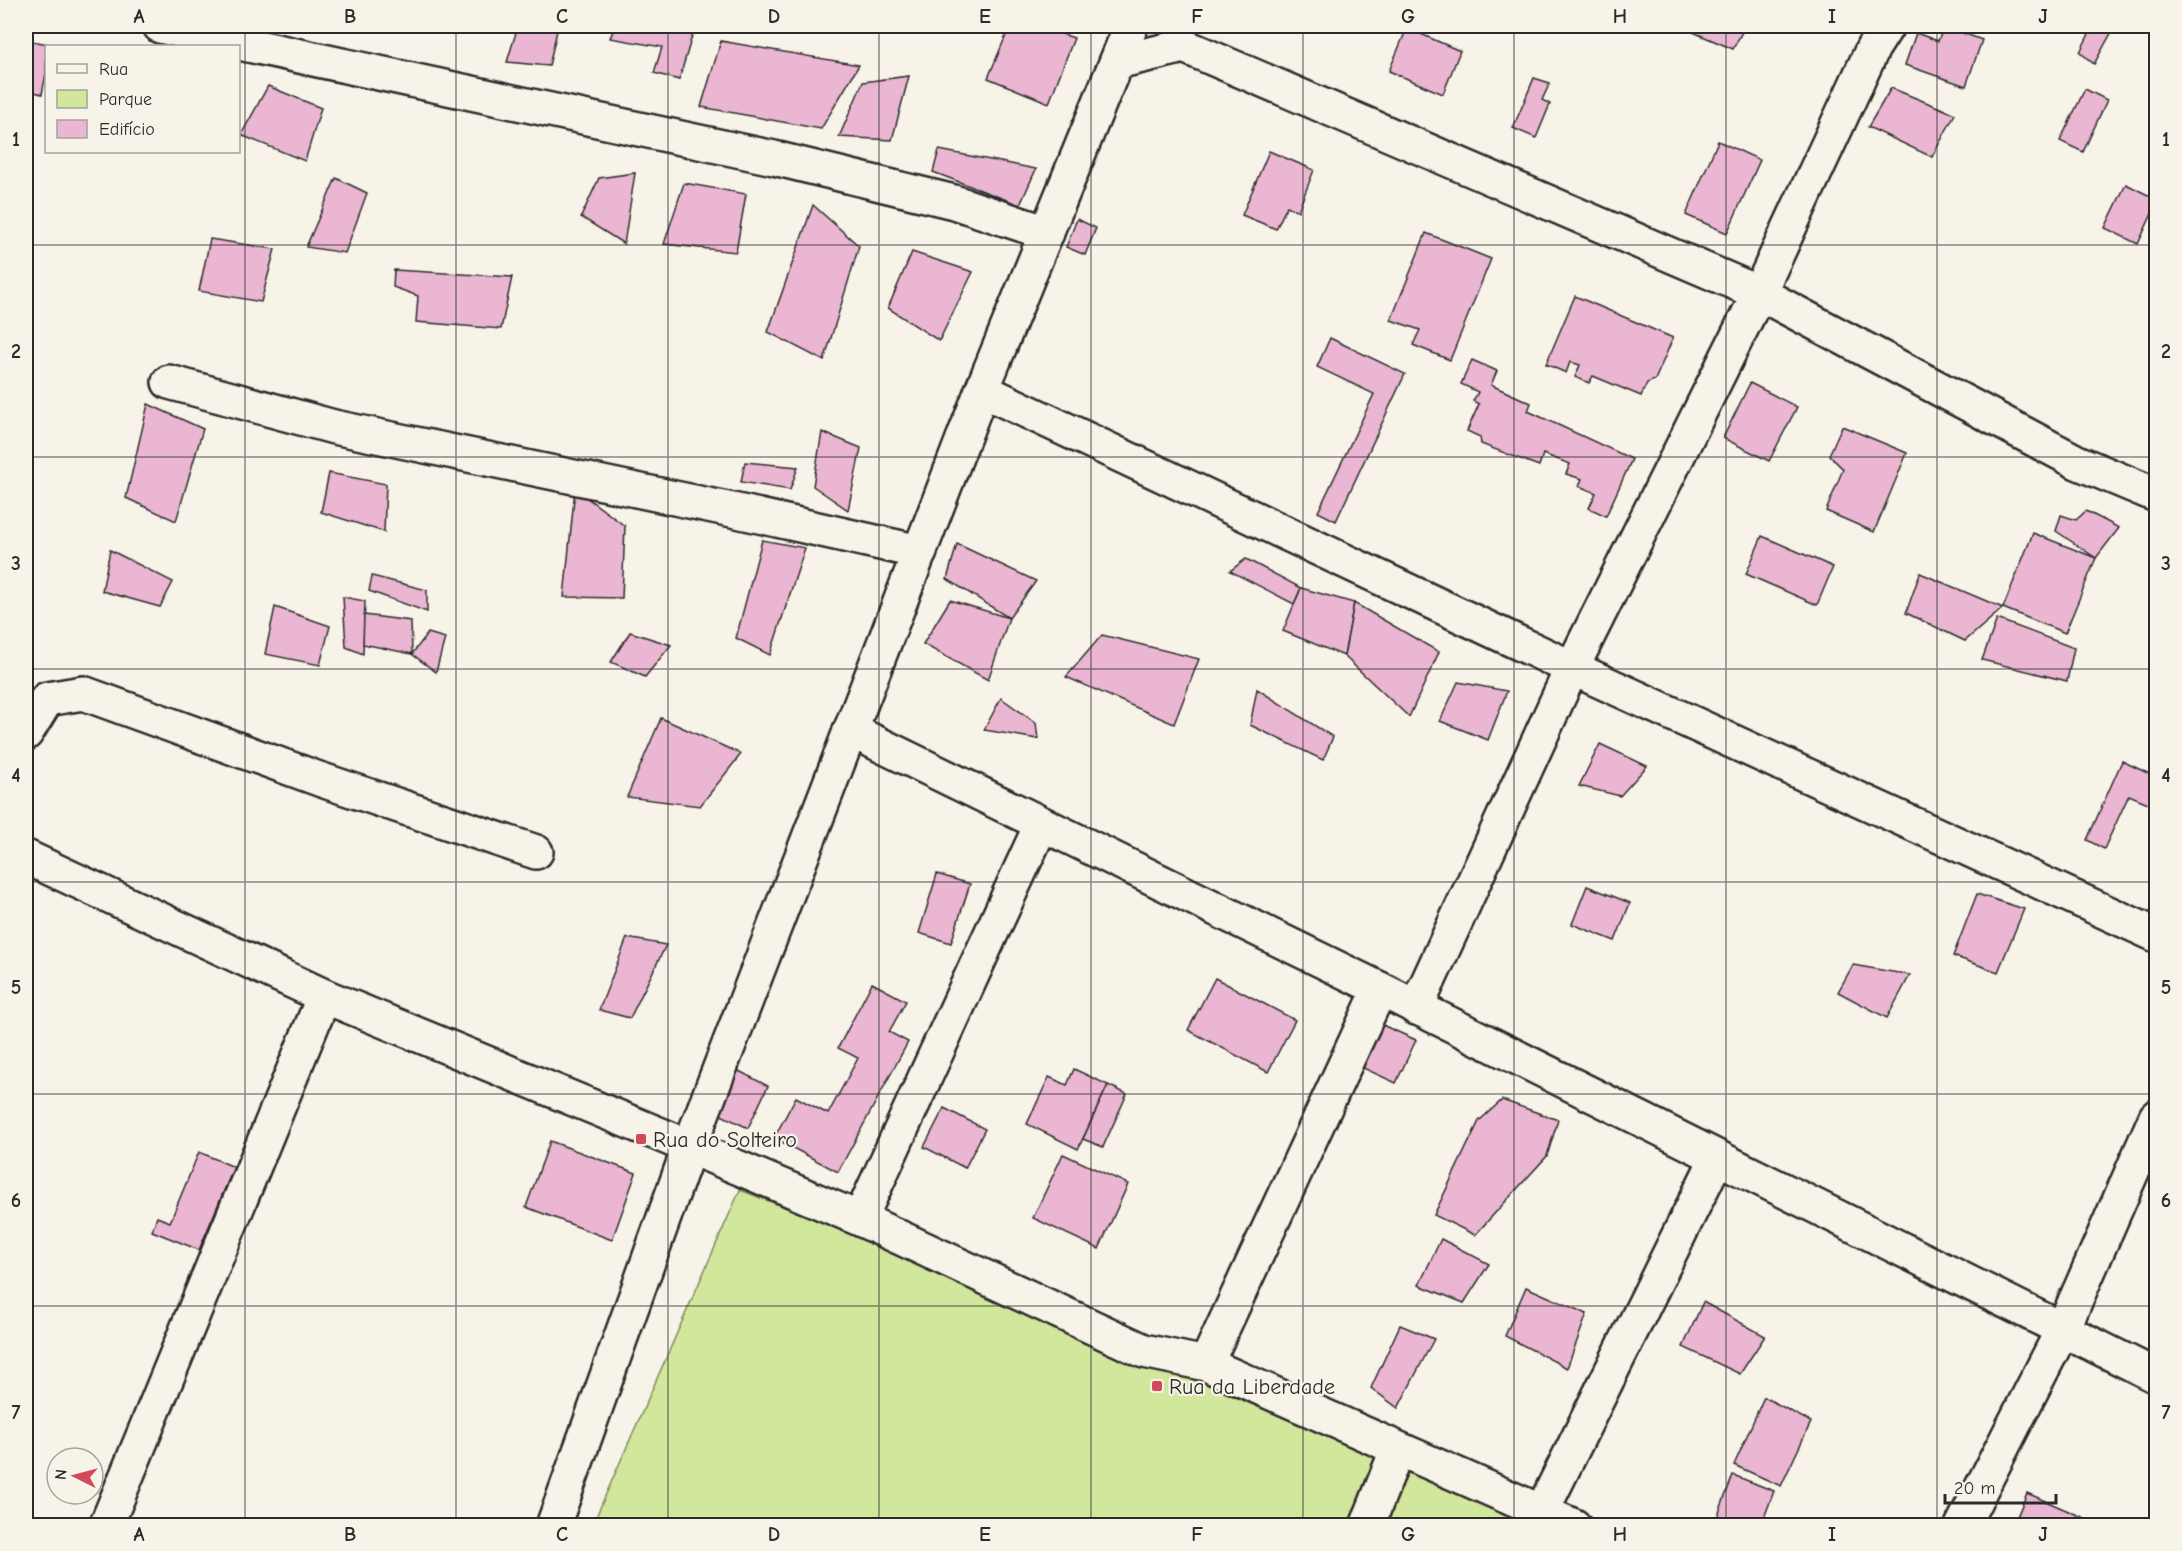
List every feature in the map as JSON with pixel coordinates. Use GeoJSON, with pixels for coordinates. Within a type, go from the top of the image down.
{"type":"FeatureCollection","features":[{"type":"Feature","properties":{"kind":"street"},"geometry":{"type":"LineString","coordinates":[[160,26],[774,158],[954,202],[1047,233]]}},
{"type":"Feature","properties":{"kind":"street"},"geometry":{"type":"LineString","coordinates":[[553,1526],[688,1148],[982,390],[1131,26]]}},
{"type":"Feature","properties":{"kind":"street"},"geometry":{"type":"LineString","coordinates":[[1416,1008],[1572,668],[1759,293],[1873,48],[1887,26]]}},
{"type":"Feature","properties":{"kind":"street"},"geometry":{"type":"LineString","coordinates":[[1117,62],[1180,36],[1759,293],[2077,462],[2157,495]]}},
{"type":"Feature","properties":{"kind":"street"},"geometry":{"type":"LineString","coordinates":[[169,382],[334,427],[737,511],[920,552]]}},
{"type":"Feature","properties":{"kind":"street"},"geometry":{"type":"LineString","coordinates":[[982,390],[1572,668],[2157,935]]}},
{"type":"Feature","properties":{"kind":"street"},"geometry":{"type":"LineString","coordinates":[[26,733],[47,699],[84,693],[320,779],[536,852]]}},
{"type":"Feature","properties":{"kind":"street"},"geometry":{"type":"LineString","coordinates":[[850,730],[1380,989],[2157,1376]]}},
{"type":"Feature","properties":{"kind":"street"},"geometry":{"type":"LineString","coordinates":[[860,1219],[1041,825]]}},
{"type":"Feature","properties":{"kind":"street"},"geometry":{"type":"LineString","coordinates":[[26,857],[324,996],[860,1219],[1144,1351],[1206,1364],[1574,1526]]}},
{"type":"Feature","properties":{"kind":"street"},"geometry":{"type":"LineString","coordinates":[[1206,1364],[1380,989]]}},
{"type":"Feature","properties":{"kind":"street"},"geometry":{"type":"LineString","coordinates":[[106,1526],[324,996]]}},
{"type":"Feature","properties":{"kind":"street"},"geometry":{"type":"LineString","coordinates":[[1962,1526],[2063,1329],[2157,1117]]}},
{"type":"Feature","properties":{"kind":"street"},"geometry":{"type":"LineString","coordinates":[[1542,1512],[1717,1158]]}},
{"type":"Feature","properties":{"kind":"street"},"geometry":{"type":"LineString","coordinates":[[1367,1526],[1397,1450]]}},
{"type":"Feature","properties":{"kind":"green space"},"geometry":{"type":"Polygon","coordinates":[[[740,1190],[1604,1525],[592,1526],[740,1190]]]}},
{"type":"Feature","properties":{"kind":"building"},"geometry":{"type":"Polygon","coordinates":[[[518,26],[558,26],[549,66],[507,62],[518,26]]]}},
{"type":"Feature","properties":{"kind":"building"},"geometry":{"type":"Polygon","coordinates":[[[615,26],[695,26],[679,80],[654,73],[662,47],[610,38],[615,26]]]}},
{"type":"Feature","properties":{"kind":"building"},"geometry":{"type":"Polygon","coordinates":[[[1010,26],[1038,26],[1074,38],[1049,103],[988,78],[1010,26]]]}},
{"type":"Feature","properties":{"kind":"building"},"geometry":{"type":"Polygon","coordinates":[[[1679,26],[1745,26],[1733,49],[1679,26]]]}},
{"type":"Feature","properties":{"kind":"building"},"geometry":{"type":"Polygon","coordinates":[[[1944,26],[1982,40],[1966,86],[1905,65],[1916,33],[1938,41],[1944,26]]]}},
{"type":"Feature","properties":{"kind":"building"},"geometry":{"type":"Polygon","coordinates":[[[2093,26],[2115,26],[2094,64],[2080,52],[2093,26]]]}},
{"type":"Feature","properties":{"kind":"building"},"geometry":{"type":"Polygon","coordinates":[[[1407,28],[1460,51],[1443,94],[1389,71],[1407,28]]]}},
{"type":"Feature","properties":{"kind":"building"},"geometry":{"type":"Polygon","coordinates":[[[26,40],[54,45],[45,45],[45,79],[42,94],[26,90],[26,40]]]}},
{"type":"Feature","properties":{"kind":"building"},"geometry":{"type":"Polygon","coordinates":[[[721,41],[859,65],[821,129],[701,107],[721,41]]]}},
{"type":"Feature","properties":{"kind":"building"},"geometry":{"type":"Polygon","coordinates":[[[909,76],[892,140],[839,137],[863,82],[909,76]]]}},
{"type":"Feature","properties":{"kind":"building"},"geometry":{"type":"Polygon","coordinates":[[[1534,78],[1550,83],[1542,100],[1550,104],[1536,138],[1513,128],[1534,78]]]}},
{"type":"Feature","properties":{"kind":"building"},"geometry":{"type":"Polygon","coordinates":[[[268,86],[321,108],[305,161],[241,135],[268,86]]]}},
{"type":"Feature","properties":{"kind":"building"},"geometry":{"type":"Polygon","coordinates":[[[1891,88],[1955,114],[1932,157],[1868,127],[1891,88]]]}},
{"type":"Feature","properties":{"kind":"building"},"geometry":{"type":"Polygon","coordinates":[[[2085,89],[2107,100],[2083,152],[2060,141],[2085,89]]]}},
{"type":"Feature","properties":{"kind":"building"},"geometry":{"type":"Polygon","coordinates":[[[1718,141],[1760,160],[1727,233],[1686,215],[1718,141]]]}},
{"type":"Feature","properties":{"kind":"building"},"geometry":{"type":"Polygon","coordinates":[[[939,150],[1036,169],[1020,205],[933,172],[939,150]]]}},
{"type":"Feature","properties":{"kind":"building"},"geometry":{"type":"Polygon","coordinates":[[[1269,151],[1314,170],[1298,211],[1287,206],[1276,229],[1242,215],[1269,151]]]}},
{"type":"Feature","properties":{"kind":"building"},"geometry":{"type":"Polygon","coordinates":[[[635,173],[624,244],[581,217],[599,178],[635,173]]]}},
{"type":"Feature","properties":{"kind":"building"},"geometry":{"type":"Polygon","coordinates":[[[336,178],[367,193],[345,253],[306,247],[336,178]]]}},
{"type":"Feature","properties":{"kind":"building"},"geometry":{"type":"Polygon","coordinates":[[[684,183],[746,194],[736,252],[664,244],[684,183]]]}},
{"type":"Feature","properties":{"kind":"building"},"geometry":{"type":"Polygon","coordinates":[[[2126,184],[2156,199],[2156,205],[2138,244],[2105,228],[2126,184]]]}},
{"type":"Feature","properties":{"kind":"building"},"geometry":{"type":"Polygon","coordinates":[[[813,205],[859,246],[824,361],[768,332],[813,205]]]}},
{"type":"Feature","properties":{"kind":"building"},"geometry":{"type":"Polygon","coordinates":[[[1077,219],[1096,228],[1085,255],[1066,247],[1077,219]]]}},
{"type":"Feature","properties":{"kind":"building"},"geometry":{"type":"Polygon","coordinates":[[[1426,233],[1491,259],[1450,360],[1413,345],[1420,330],[1391,320],[1426,233]]]}},
{"type":"Feature","properties":{"kind":"building"},"geometry":{"type":"Polygon","coordinates":[[[210,239],[275,249],[261,302],[199,291],[210,239]]]}},
{"type":"Feature","properties":{"kind":"building"},"geometry":{"type":"Polygon","coordinates":[[[912,252],[973,272],[939,341],[888,308],[912,252]]]}},
{"type":"Feature","properties":{"kind":"building"},"geometry":{"type":"Polygon","coordinates":[[[394,270],[512,277],[501,329],[416,322],[418,296],[393,287],[394,270]]]}},
{"type":"Feature","properties":{"kind":"building"},"geometry":{"type":"Polygon","coordinates":[[[1575,296],[1673,338],[1655,380],[1647,383],[1641,396],[1593,376],[1589,383],[1575,377],[1580,365],[1570,362],[1566,373],[1546,364],[1575,296]]]}},
{"type":"Feature","properties":{"kind":"building"},"geometry":{"type":"Polygon","coordinates":[[[1330,338],[1405,374],[1336,521],[1318,512],[1374,394],[1317,367],[1330,338]]]}},
{"type":"Feature","properties":{"kind":"building"},"geometry":{"type":"Polygon","coordinates":[[[1472,360],[1497,371],[1491,385],[1531,403],[1528,411],[1632,459],[1606,516],[1589,508],[1596,493],[1579,486],[1582,479],[1566,474],[1570,464],[1543,454],[1539,466],[1481,444],[1480,437],[1467,431],[1479,404],[1473,401],[1478,392],[1461,384],[1472,360]]]}},
{"type":"Feature","properties":{"kind":"building"},"geometry":{"type":"Polygon","coordinates":[[[1750,383],[1797,407],[1769,461],[1723,438],[1750,383]]]}},
{"type":"Feature","properties":{"kind":"building"},"geometry":{"type":"Polygon","coordinates":[[[148,404],[203,429],[176,521],[126,498],[148,404]]]}},
{"type":"Feature","properties":{"kind":"building"},"geometry":{"type":"Polygon","coordinates":[[[1842,426],[1907,453],[1874,532],[1826,511],[1843,469],[1829,455],[1842,426]]]}},
{"type":"Feature","properties":{"kind":"building"},"geometry":{"type":"Polygon","coordinates":[[[822,432],[861,448],[848,510],[813,486],[822,432]]]}},
{"type":"Feature","properties":{"kind":"building"},"geometry":{"type":"Polygon","coordinates":[[[745,462],[798,467],[790,490],[741,482],[745,462]]]}},
{"type":"Feature","properties":{"kind":"building"},"geometry":{"type":"Polygon","coordinates":[[[329,473],[386,484],[384,532],[321,512],[329,473]]]}},
{"type":"Feature","properties":{"kind":"building"},"geometry":{"type":"Polygon","coordinates":[[[575,489],[625,526],[622,598],[564,597],[575,489]]]}},
{"type":"Feature","properties":{"kind":"building"},"geometry":{"type":"Polygon","coordinates":[[[2086,511],[2119,528],[2096,558],[2056,531],[2061,515],[2076,520],[2086,511]]]}},
{"type":"Feature","properties":{"kind":"building"},"geometry":{"type":"Polygon","coordinates":[[[2033,533],[2096,558],[2065,633],[2003,608],[2033,533]]]}},
{"type":"Feature","properties":{"kind":"building"},"geometry":{"type":"Polygon","coordinates":[[[1762,536],[1833,567],[1817,605],[1746,574],[1762,536]]]}},
{"type":"Feature","properties":{"kind":"building"},"geometry":{"type":"Polygon","coordinates":[[[762,540],[805,548],[770,655],[736,638],[762,540]]]}},
{"type":"Feature","properties":{"kind":"building"},"geometry":{"type":"Polygon","coordinates":[[[957,544],[1036,581],[1009,618],[947,579],[957,544]]]}},
{"type":"Feature","properties":{"kind":"building"},"geometry":{"type":"Polygon","coordinates":[[[110,550],[173,582],[160,607],[102,591],[110,550]]]}},
{"type":"Feature","properties":{"kind":"building"},"geometry":{"type":"Polygon","coordinates":[[[1246,559],[1301,588],[1294,604],[1230,571],[1246,559]]]}},
{"type":"Feature","properties":{"kind":"building"},"geometry":{"type":"Polygon","coordinates":[[[1920,573],[2003,608],[1965,641],[1906,613],[1920,573]]]}},
{"type":"Feature","properties":{"kind":"building"},"geometry":{"type":"Polygon","coordinates":[[[372,576],[427,590],[427,612],[369,591],[372,576]]]}},
{"type":"Feature","properties":{"kind":"building"},"geometry":{"type":"Polygon","coordinates":[[[1301,588],[1354,603],[1344,656],[1283,631],[1301,588]]]}},
{"type":"Feature","properties":{"kind":"building"},"geometry":{"type":"Polygon","coordinates":[[[343,597],[365,601],[363,654],[346,647],[343,597]]]}},
{"type":"Feature","properties":{"kind":"building"},"geometry":{"type":"Polygon","coordinates":[[[950,600],[1009,618],[988,680],[923,644],[950,600]]]}},
{"type":"Feature","properties":{"kind":"building"},"geometry":{"type":"Polygon","coordinates":[[[1354,603],[1439,652],[1409,717],[1344,656],[1354,603]]]}},
{"type":"Feature","properties":{"kind":"building"},"geometry":{"type":"Polygon","coordinates":[[[275,607],[330,626],[320,665],[265,654],[275,607]]]}},
{"type":"Feature","properties":{"kind":"building"},"geometry":{"type":"Polygon","coordinates":[[[364,615],[411,621],[412,654],[363,644],[364,615]]]}},
{"type":"Feature","properties":{"kind":"building"},"geometry":{"type":"Polygon","coordinates":[[[1997,619],[2074,648],[2067,681],[1982,660],[1997,619]]]}},
{"type":"Feature","properties":{"kind":"building"},"geometry":{"type":"Polygon","coordinates":[[[630,632],[671,645],[645,677],[611,662],[630,632]]]}},
{"type":"Feature","properties":{"kind":"building"},"geometry":{"type":"Polygon","coordinates":[[[428,633],[445,638],[436,672],[412,654],[428,633]]]}},
{"type":"Feature","properties":{"kind":"building"},"geometry":{"type":"Polygon","coordinates":[[[1102,635],[1199,659],[1174,724],[1066,677],[1102,635]]]}},
{"type":"Feature","properties":{"kind":"building"},"geometry":{"type":"Polygon","coordinates":[[[1458,682],[1507,691],[1488,740],[1440,721],[1458,682]]]}},
{"type":"Feature","properties":{"kind":"building"},"geometry":{"type":"Polygon","coordinates":[[[1257,689],[1333,737],[1323,760],[1250,725],[1257,689]]]}},
{"type":"Feature","properties":{"kind":"building"},"geometry":{"type":"Polygon","coordinates":[[[1001,698],[1036,723],[1038,739],[984,730],[1001,698]]]}},
{"type":"Feature","properties":{"kind":"building"},"geometry":{"type":"Polygon","coordinates":[[[661,718],[741,754],[700,806],[627,797],[661,718]]]}},
{"type":"Feature","properties":{"kind":"building"},"geometry":{"type":"Polygon","coordinates":[[[1600,744],[1647,766],[1620,796],[1579,786],[1600,744]]]}},
{"type":"Feature","properties":{"kind":"building"},"geometry":{"type":"Polygon","coordinates":[[[2122,761],[2156,777],[2156,802],[2155,806],[2129,795],[2104,849],[2087,840],[2122,761]]]}},
{"type":"Feature","properties":{"kind":"building"},"geometry":{"type":"Polygon","coordinates":[[[937,874],[970,884],[951,943],[919,933],[937,874]]]}},
{"type":"Feature","properties":{"kind":"building"},"geometry":{"type":"Polygon","coordinates":[[[1587,886],[1630,903],[1615,941],[1572,924],[1587,886]]]}},
{"type":"Feature","properties":{"kind":"building"},"geometry":{"type":"Polygon","coordinates":[[[1977,894],[2024,909],[1998,972],[1953,956],[1977,894]]]}},
{"type":"Feature","properties":{"kind":"building"},"geometry":{"type":"Polygon","coordinates":[[[627,938],[666,945],[630,1018],[599,1010],[627,938]]]}},
{"type":"Feature","properties":{"kind":"building"},"geometry":{"type":"Polygon","coordinates":[[[1853,965],[1910,975],[1887,1018],[1838,992],[1853,965]]]}},
{"type":"Feature","properties":{"kind":"building"},"geometry":{"type":"Polygon","coordinates":[[[1215,978],[1295,1020],[1268,1072],[1188,1030],[1215,978]]]}},
{"type":"Feature","properties":{"kind":"building"},"geometry":{"type":"Polygon","coordinates":[[[872,983],[906,1001],[889,1032],[908,1042],[838,1172],[774,1138],[796,1097],[828,1114],[858,1058],[838,1048],[872,983]]]}},
{"type":"Feature","properties":{"kind":"building"},"geometry":{"type":"Polygon","coordinates":[[[1380,1024],[1416,1040],[1396,1083],[1361,1067],[1380,1024]]]}},
{"type":"Feature","properties":{"kind":"building"},"geometry":{"type":"Polygon","coordinates":[[[1074,1069],[1108,1085],[1078,1149],[1027,1124],[1049,1077],[1067,1085],[1074,1069]]]}},
{"type":"Feature","properties":{"kind":"building"},"geometry":{"type":"Polygon","coordinates":[[[737,1070],[768,1086],[748,1128],[717,1113],[737,1070]]]}},
{"type":"Feature","properties":{"kind":"building"},"geometry":{"type":"Polygon","coordinates":[[[1108,1085],[1127,1094],[1103,1147],[1083,1139],[1108,1085]]]}},
{"type":"Feature","properties":{"kind":"building"},"geometry":{"type":"Polygon","coordinates":[[[1502,1100],[1558,1120],[1547,1156],[1475,1235],[1434,1215],[1479,1121],[1502,1100]]]}},
{"type":"Feature","properties":{"kind":"building"},"geometry":{"type":"Polygon","coordinates":[[[944,1108],[985,1129],[965,1168],[924,1147],[944,1108]]]}},
{"type":"Feature","properties":{"kind":"building"},"geometry":{"type":"Polygon","coordinates":[[[550,1141],[636,1173],[612,1240],[526,1207],[550,1141]]]}},
{"type":"Feature","properties":{"kind":"building"},"geometry":{"type":"Polygon","coordinates":[[[199,1152],[234,1167],[199,1250],[152,1231],[157,1217],[170,1222],[199,1152]]]}},
{"type":"Feature","properties":{"kind":"building"},"geometry":{"type":"Polygon","coordinates":[[[1063,1154],[1128,1184],[1099,1249],[1033,1218],[1063,1154]]]}},
{"type":"Feature","properties":{"kind":"building"},"geometry":{"type":"Polygon","coordinates":[[[1441,1239],[1489,1264],[1464,1303],[1419,1285],[1441,1239]]]}},
{"type":"Feature","properties":{"kind":"building"},"geometry":{"type":"Polygon","coordinates":[[[1526,1287],[1587,1314],[1567,1368],[1505,1336],[1526,1287]]]}},
{"type":"Feature","properties":{"kind":"building"},"geometry":{"type":"Polygon","coordinates":[[[1703,1302],[1765,1336],[1740,1374],[1683,1347],[1703,1302]]]}},
{"type":"Feature","properties":{"kind":"building"},"geometry":{"type":"Polygon","coordinates":[[[1400,1325],[1434,1339],[1398,1408],[1371,1388],[1400,1325]]]}},
{"type":"Feature","properties":{"kind":"building"},"geometry":{"type":"Polygon","coordinates":[[[1764,1397],[1811,1422],[1781,1486],[1734,1465],[1764,1397]]]}},
{"type":"Feature","properties":{"kind":"building"},"geometry":{"type":"Polygon","coordinates":[[[1733,1475],[1774,1491],[1761,1526],[1714,1526],[1733,1475]]]}},
{"type":"Feature","properties":{"kind":"building"},"geometry":{"type":"Polygon","coordinates":[[[2027,1493],[2096,1523],[2095,1526],[2018,1526],[2014,1524],[2027,1493]]]}},
{"type":"Feature","properties":{"kind":"place","name":"Rua do Solteiro"},"geometry":{"type":"Point","coordinates":[641,1139]}},
{"type":"Feature","properties":{"kind":"place","name":"Rua da Liberdade"},"geometry":{"type":"Point","coordinates":[1157,1386]}}]}
